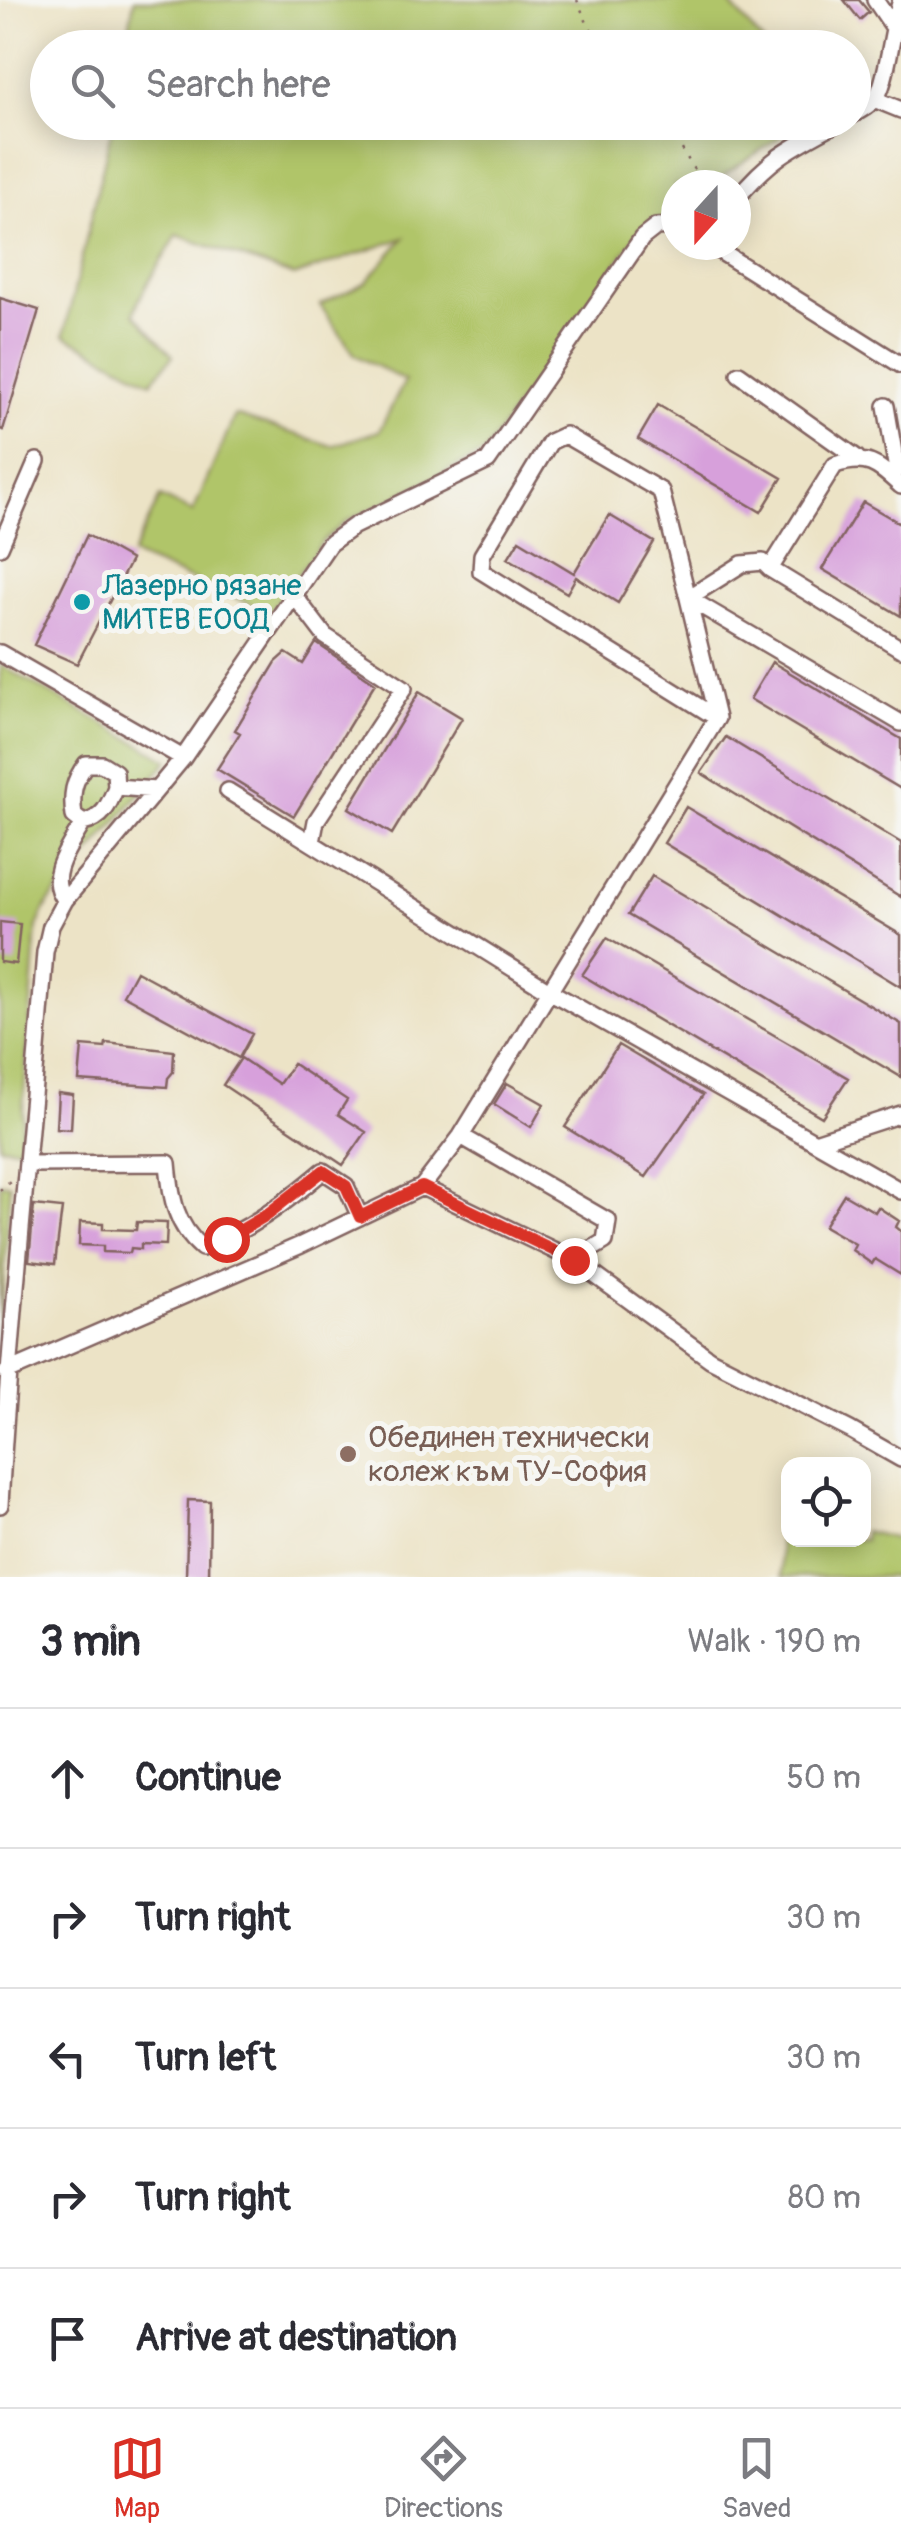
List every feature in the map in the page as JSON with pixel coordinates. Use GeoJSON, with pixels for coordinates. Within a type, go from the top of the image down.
{"type":"FeatureCollection","features":[{"type":"Feature","properties":{"kind":"street"},"geometry":{"type":"LineString","coordinates":[[875,0],[892,24]]}},
{"type":"Feature","properties":{"kind":"street"},"geometry":{"type":"LineString","coordinates":[[871,101],[880,92],[892,24],[901,0]]}},
{"type":"Feature","properties":{"kind":"street"},"geometry":{"type":"LineString","coordinates":[[874,99],[901,110]]}},
{"type":"Feature","properties":{"kind":"street"},"geometry":{"type":"LineString","coordinates":[[751,181],[803,140]]}},
{"type":"Feature","properties":{"kind":"street"},"geometry":{"type":"LineString","coordinates":[[0,1505],[7,1372],[29,1164],[44,952],[64,900],[183,758],[329,544],[354,526],[488,461],[642,238],[661,227]]}},
{"type":"Feature","properties":{"kind":"street"},"geometry":{"type":"LineString","coordinates":[[734,260],[901,365]]}},
{"type":"Feature","properties":{"kind":"street"},"geometry":{"type":"LineString","coordinates":[[739,374],[857,458],[880,467],[896,482]]}},
{"type":"Feature","properties":{"kind":"street"},"geometry":{"type":"LineString","coordinates":[[886,406],[896,482]]}},
{"type":"Feature","properties":{"kind":"street"},"geometry":{"type":"LineString","coordinates":[[7,1372],[422,1187],[461,1136],[717,718],[661,491],[565,436],[550,442],[482,555],[482,571],[717,718]]}},
{"type":"Feature","properties":{"kind":"street"},"geometry":{"type":"LineString","coordinates":[[770,569],[835,465],[857,458]]}},
{"type":"Feature","properties":{"kind":"street"},"geometry":{"type":"LineString","coordinates":[[0,547],[36,461]]}},
{"type":"Feature","properties":{"kind":"street"},"geometry":{"type":"LineString","coordinates":[[688,598],[742,564],[764,562],[901,649]]}},
{"type":"Feature","properties":{"kind":"street"},"geometry":{"type":"LineString","coordinates":[[293,594],[326,636],[404,688],[316,820],[312,842]]}},
{"type":"Feature","properties":{"kind":"street"},"geometry":{"type":"LineString","coordinates":[[688,598],[901,723]]}},
{"type":"Feature","properties":{"kind":"street"},"geometry":{"type":"LineString","coordinates":[[0,653],[183,758]]}},
{"type":"Feature","properties":{"kind":"street"},"geometry":{"type":"LineString","coordinates":[[86,764],[102,764],[115,772],[116,787],[108,806],[96,820],[83,823],[74,816],[75,778],[86,764]]}},
{"type":"Feature","properties":{"kind":"street"},"geometry":{"type":"LineString","coordinates":[[116,787],[156,790]]}},
{"type":"Feature","properties":{"kind":"street"},"geometry":{"type":"LineString","coordinates":[[228,790],[551,992],[901,1191]]}},
{"type":"Feature","properties":{"kind":"street"},"geometry":{"type":"LineString","coordinates":[[64,900],[58,892],[56,877],[83,823]]}},
{"type":"Feature","properties":{"kind":"street"},"geometry":{"type":"LineString","coordinates":[[818,1141],[901,1114]]}},
{"type":"Feature","properties":{"kind":"street"},"geometry":{"type":"LineString","coordinates":[[461,1136],[608,1221],[605,1241],[574,1260]]}},
{"type":"Feature","properties":{"kind":"street"},"geometry":{"type":"LineString","coordinates":[[29,1164],[168,1164],[176,1214],[188,1236],[202,1248],[265,1216],[323,1171],[346,1186],[360,1217]]}},
{"type":"Feature","properties":{"kind":"street"},"geometry":{"type":"LineString","coordinates":[[422,1187],[574,1260],[710,1360],[901,1460]]}},
{"type":"Feature","properties":{"kind":"path"},"geometry":{"type":"LineString","coordinates":[[577,0],[592,30]]}},
{"type":"Feature","properties":{"kind":"path"},"geometry":{"type":"LineString","coordinates":[[676,140],[693,170]]}},
{"type":"Feature","properties":{"kind":"path"},"geometry":{"type":"LineString","coordinates":[[0,1190],[10,1181]]}},
{"type":"Feature","properties":{"kind":"green space"},"geometry":{"type":"Polygon","coordinates":[[[134,0],[727,0],[753,30],[129,30],[134,0]]]}},
{"type":"Feature","properties":{"kind":"green space"},"geometry":{"type":"Polygon","coordinates":[[[109,140],[776,140],[731,170],[661,170],[661,219],[652,220],[638,233],[484,453],[347,521],[323,541],[269,612],[132,555],[160,497],[193,512],[235,415],[332,446],[379,431],[405,381],[355,355],[320,305],[366,282],[404,238],[294,276],[177,235],[134,313],[173,356],[151,382],[64,335],[109,140]]]}},
{"type":"Feature","properties":{"kind":"green space"},"geometry":{"type":"Polygon","coordinates":[[[0,665],[168,760],[49,902],[37,926],[20,1148],[0,1146],[0,665]]]}},
{"type":"Feature","properties":{"kind":"green space"},"geometry":{"type":"Polygon","coordinates":[[[0,1183],[10,1184],[0,1334],[0,1183]]]}},
{"type":"Feature","properties":{"kind":"green space"},"geometry":{"type":"Polygon","coordinates":[[[777,1509],[781,1510],[781,1547],[871,1547],[871,1533],[901,1540],[901,1577],[782,1577],[777,1509]]]}},
{"type":"Feature","properties":{"kind":"building"},"geometry":{"type":"Polygon","coordinates":[[[844,0],[859,0],[869,12],[860,20],[844,0]]]}},
{"type":"Feature","properties":{"kind":"building"},"geometry":{"type":"Polygon","coordinates":[[[0,298],[39,310],[3,430],[0,429],[0,298]]]}},
{"type":"Feature","properties":{"kind":"building"},"geometry":{"type":"Polygon","coordinates":[[[658,405],[782,478],[761,512],[638,439],[658,405]]]}},
{"type":"Feature","properties":{"kind":"building"},"geometry":{"type":"Polygon","coordinates":[[[863,502],[901,524],[901,616],[822,569],[863,502]]]}},
{"type":"Feature","properties":{"kind":"building"},"geometry":{"type":"Polygon","coordinates":[[[609,515],[654,542],[618,603],[576,577],[567,593],[508,558],[519,540],[574,573],[609,515]]]}},
{"type":"Feature","properties":{"kind":"building","name":"Лазерно рязане МИТЕВ ЕООД"},"geometry":{"type":"Polygon","coordinates":[[[87,535],[131,560],[77,664],[34,645],[87,535]]]}},
{"type":"Feature","properties":{"kind":"building"},"geometry":{"type":"Polygon","coordinates":[[[316,643],[375,683],[294,816],[217,769],[240,733],[235,730],[276,662],[286,653],[303,664],[316,643]]]}},
{"type":"Feature","properties":{"kind":"building"},"geometry":{"type":"Polygon","coordinates":[[[772,662],[901,739],[901,789],[750,699],[772,662]]]}},
{"type":"Feature","properties":{"kind":"building"},"geometry":{"type":"Polygon","coordinates":[[[419,692],[462,718],[392,834],[349,808],[419,692]]]}},
{"type":"Feature","properties":{"kind":"building"},"geometry":{"type":"Polygon","coordinates":[[[726,737],[901,843],[901,897],[701,773],[726,737]]]}},
{"type":"Feature","properties":{"kind":"building"},"geometry":{"type":"Polygon","coordinates":[[[686,807],[901,935],[901,987],[664,843],[686,807]]]}},
{"type":"Feature","properties":{"kind":"building"},"geometry":{"type":"Polygon","coordinates":[[[652,876],[901,1024],[901,1077],[628,915],[652,876]]]}},
{"type":"Feature","properties":{"kind":"building"},"geometry":{"type":"Polygon","coordinates":[[[0,922],[20,924],[16,964],[0,962],[0,922]]]}},
{"type":"Feature","properties":{"kind":"building"},"geometry":{"type":"Polygon","coordinates":[[[607,938],[848,1078],[822,1117],[582,975],[607,938]]]}},
{"type":"Feature","properties":{"kind":"building"},"geometry":{"type":"Polygon","coordinates":[[[136,971],[252,1034],[239,1058],[123,995],[136,971]]]}},
{"type":"Feature","properties":{"kind":"building"},"geometry":{"type":"Polygon","coordinates":[[[106,1043],[174,1051],[173,1072],[167,1087],[79,1081],[82,1046],[105,1048],[106,1043]]]}},
{"type":"Feature","properties":{"kind":"building"},"geometry":{"type":"Polygon","coordinates":[[[618,1045],[703,1095],[646,1177],[565,1127],[618,1045]]]}},
{"type":"Feature","properties":{"kind":"building"},"geometry":{"type":"Polygon","coordinates":[[[241,1058],[279,1084],[293,1064],[347,1100],[338,1114],[366,1132],[343,1165],[223,1085],[241,1058]]]}},
{"type":"Feature","properties":{"kind":"building"},"geometry":{"type":"Polygon","coordinates":[[[507,1083],[544,1104],[531,1127],[494,1104],[507,1083]]]}},
{"type":"Feature","properties":{"kind":"building"},"geometry":{"type":"Polygon","coordinates":[[[58,1093],[73,1095],[71,1129],[56,1128],[58,1093]]]}},
{"type":"Feature","properties":{"kind":"building"},"geometry":{"type":"Polygon","coordinates":[[[844,1194],[875,1212],[878,1207],[899,1221],[896,1227],[901,1231],[901,1275],[875,1259],[872,1264],[852,1250],[855,1244],[824,1226],[844,1194]]]}},
{"type":"Feature","properties":{"kind":"building"},"geometry":{"type":"Polygon","coordinates":[[[34,1205],[62,1208],[55,1264],[29,1261],[34,1205]]]}},
{"type":"Feature","properties":{"kind":"building"},"geometry":{"type":"Polygon","coordinates":[[[80,1222],[103,1223],[103,1229],[136,1230],[137,1222],[167,1223],[166,1245],[141,1244],[141,1249],[131,1248],[130,1253],[103,1252],[103,1246],[79,1245],[80,1222]]]}},
{"type":"Feature","properties":{"kind":"building"},"geometry":{"type":"Polygon","coordinates":[[[188,1500],[210,1501],[209,1577],[186,1577],[188,1500]]]}},
{"type":"Feature","properties":{"kind":"place","name":"Лазерно рязане МИТЕВ ЕООД"},"geometry":{"type":"Point","coordinates":[82,602]}},
{"type":"Feature","properties":{"kind":"place","name":"Обединен технически колеж към ТУ-София"},"geometry":{"type":"Point","coordinates":[348,1454]}},
{"type":"Feature","properties":{"kind":"route"},"geometry":{"type":"LineString","coordinates":[[226,1239],[265,1216],[323,1171],[346,1186],[360,1217],[422,1187],[574,1260]]}}]}
